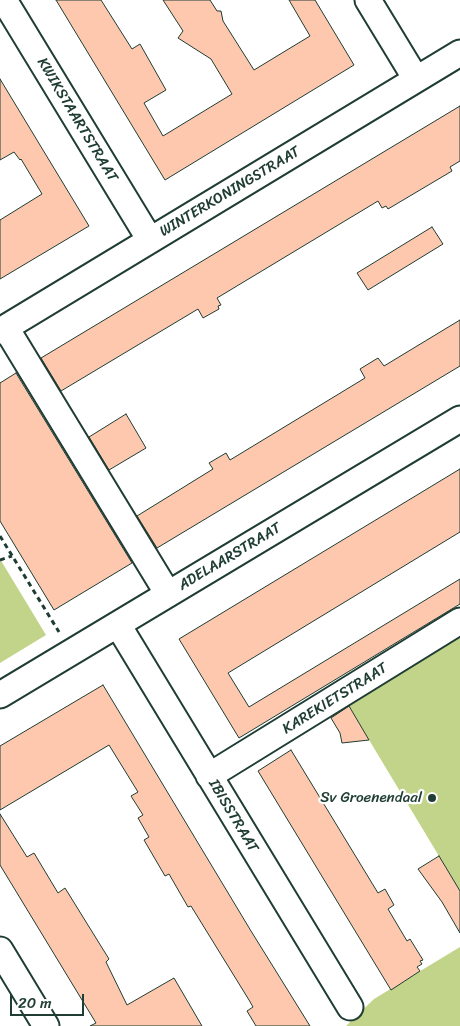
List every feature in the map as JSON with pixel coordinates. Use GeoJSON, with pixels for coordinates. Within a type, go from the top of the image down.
{"type":"FeatureCollection","features":[{"type":"Feature","properties":{"kind":"street","name":"KWIKSTAARTSTRAAT"},"geometry":{"type":"LineString","coordinates":[[4,0],[150,240]]}},
{"type":"Feature","properties":{"kind":"street"},"geometry":{"type":"LineString","coordinates":[[368,0],[416,79]]}},
{"type":"Feature","properties":{"kind":"street","name":"WINTERKONINGSTRAAT"},"geometry":{"type":"LineString","coordinates":[[3,330],[460,53]]}},
{"type":"Feature","properties":{"kind":"street"},"geometry":{"type":"LineString","coordinates":[[3,330],[168,594]]}},
{"type":"Feature","properties":{"kind":"street","name":"ADELAARSTRAAT"},"geometry":{"type":"LineString","coordinates":[[0,695],[460,419]]}},
{"type":"Feature","properties":{"kind":"street","name":"KAREKIETSTRAAT"},"geometry":{"type":"LineString","coordinates":[[209,776],[460,622]]}},
{"type":"Feature","properties":{"kind":"street","name":"IBISSTRAAT"},"geometry":{"type":"LineString","coordinates":[[118,625],[350,1007]]}},
{"type":"Feature","properties":{"kind":"street"},"geometry":{"type":"LineString","coordinates":[[2,958],[46,1026]]}},
{"type":"Feature","properties":{"kind":"path"},"geometry":{"type":"LineString","coordinates":[[0,536],[71,652]]}},
{"type":"Feature","properties":{"kind":"path"},"geometry":{"type":"LineString","coordinates":[[0,560],[12,556]]}},
{"type":"Feature","properties":{"kind":"green space"},"geometry":{"type":"Polygon","coordinates":[[[0,559],[46,635],[0,663],[0,559]]]}},
{"type":"Feature","properties":{"kind":"green space","name":"Sv Groenendaal"},"geometry":{"type":"Polygon","coordinates":[[[460,637],[460,891],[348,705],[460,637]]]}},
{"type":"Feature","properties":{"kind":"green space"},"geometry":{"type":"Polygon","coordinates":[[[460,947],[460,1026],[346,1026],[374,999],[460,947]]]}},
{"type":"Feature","properties":{"kind":"building"},"geometry":{"type":"Polygon","coordinates":[[[56,0],[101,0],[132,49],[140,44],[166,90],[144,103],[163,136],[232,94],[211,59],[178,38],[183,31],[163,0],[210,0],[217,11],[221,11],[223,21],[254,70],[310,36],[289,0],[315,0],[354,65],[165,180],[56,0]]]}},
{"type":"Feature","properties":{"kind":"building"},"geometry":{"type":"Polygon","coordinates":[[[0,79],[89,226],[0,279],[0,220],[42,194],[21,159],[14,152],[0,160],[0,79]]]}},
{"type":"Feature","properties":{"kind":"building"},"geometry":{"type":"Polygon","coordinates":[[[460,106],[460,161],[450,167],[452,171],[388,209],[386,206],[382,208],[378,201],[217,298],[221,305],[218,306],[219,309],[203,318],[198,309],[61,391],[41,358],[460,106]]]}},
{"type":"Feature","properties":{"kind":"building"},"geometry":{"type":"Polygon","coordinates":[[[432,227],[443,244],[368,290],[357,273],[432,227]]]}},
{"type":"Feature","properties":{"kind":"building"},"geometry":{"type":"Polygon","coordinates":[[[460,320],[460,366],[157,548],[137,516],[213,469],[209,463],[226,453],[230,460],[365,378],[360,369],[378,358],[384,366],[460,320]]]}},
{"type":"Feature","properties":{"kind":"building"},"geometry":{"type":"Polygon","coordinates":[[[16,373],[132,563],[54,610],[0,521],[0,383],[16,373]]]}},
{"type":"Feature","properties":{"kind":"building"},"geometry":{"type":"Polygon","coordinates":[[[126,414],[146,448],[109,470],[89,437],[126,414]]]}},
{"type":"Feature","properties":{"kind":"building"},"geometry":{"type":"Polygon","coordinates":[[[460,469],[460,532],[228,673],[249,707],[460,579],[460,604],[239,738],[179,639],[460,469]]]}},
{"type":"Feature","properties":{"kind":"building"},"geometry":{"type":"Polygon","coordinates":[[[103,685],[310,1026],[256,1026],[247,1011],[253,1007],[249,1000],[191,906],[188,907],[169,874],[165,876],[144,840],[149,837],[138,818],[143,815],[131,796],[138,792],[109,745],[0,810],[0,746],[103,685]]]}},
{"type":"Feature","properties":{"kind":"building"},"geometry":{"type":"Polygon","coordinates":[[[349,706],[369,740],[342,743],[340,733],[331,718],[349,706]]]}},
{"type":"Feature","properties":{"kind":"building"},"geometry":{"type":"Polygon","coordinates":[[[291,750],[378,893],[385,889],[394,905],[388,909],[407,941],[410,939],[423,960],[420,961],[422,964],[417,967],[420,971],[391,990],[258,771],[291,750]]]}},
{"type":"Feature","properties":{"kind":"building"},"geometry":{"type":"Polygon","coordinates":[[[0,814],[27,857],[34,853],[58,893],[65,888],[109,959],[106,962],[127,1005],[174,978],[202,1026],[90,1026],[96,1023],[0,865],[0,814]]]}},
{"type":"Feature","properties":{"kind":"building"},"geometry":{"type":"Polygon","coordinates":[[[439,856],[460,891],[460,933],[442,902],[418,869],[439,856]]]}},
{"type":"Feature","properties":{"kind":"place","name":"Sv Groenendaal"},"geometry":{"type":"Point","coordinates":[432,798]}}]}
